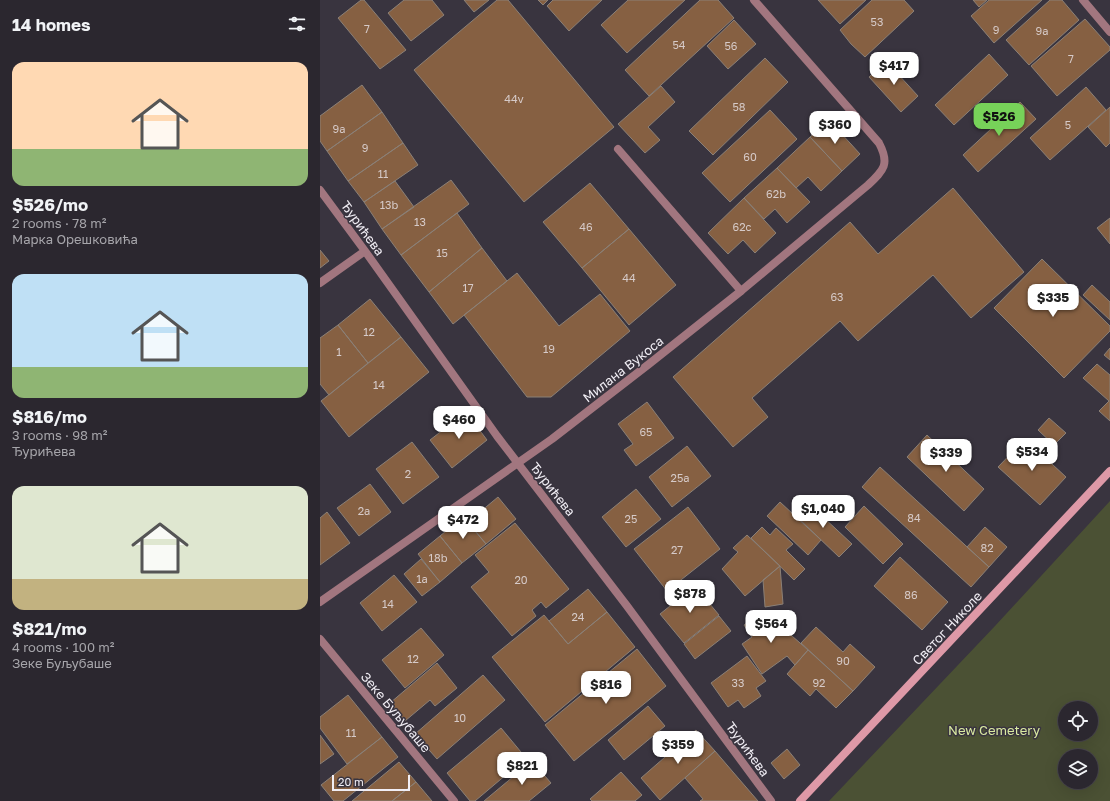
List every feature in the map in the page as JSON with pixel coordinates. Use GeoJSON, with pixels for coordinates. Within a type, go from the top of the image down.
{"type":"FeatureCollection","features":[{"type":"Feature","properties":{"kind":"street","name":"Милана Вукоса"},"geometry":{"type":"LineString","coordinates":[[320,602],[552,439],[741,291],[881,173],[884,163],[884,153],[879,143],[754,0]]}},
{"type":"Feature","properties":{"kind":"street"},"geometry":{"type":"LineString","coordinates":[[1083,0],[1110,32]]}},
{"type":"Feature","properties":{"kind":"street"},"geometry":{"type":"LineString","coordinates":[[618,149],[741,291]]}},
{"type":"Feature","properties":{"kind":"street","name":"Ђурићева"},"geometry":{"type":"LineString","coordinates":[[320,190],[497,436],[627,606],[771,801]]}},
{"type":"Feature","properties":{"kind":"street"},"geometry":{"type":"LineString","coordinates":[[320,283],[365,251]]}},
{"type":"Feature","properties":{"kind":"street","name":"Светог Николе"},"geometry":{"type":"LineString","coordinates":[[800,801],[1110,471]]}},
{"type":"Feature","properties":{"kind":"street","name":"Зеке Буљубаше"},"geometry":{"type":"LineString","coordinates":[[320,639],[454,801]]}},
{"type":"Feature","properties":{"kind":"green space","name":"New Cemetery"},"geometry":{"type":"Polygon","coordinates":[[[1110,501],[1110,801],[829,801],[995,626],[1110,501]]]}},
{"type":"Feature","properties":{"kind":"building"},"geometry":{"type":"Polygon","coordinates":[[[361,0],[364,0],[406,50],[380,69],[338,18],[361,0]]]}},
{"type":"Feature","properties":{"kind":"building"},"geometry":{"type":"Polygon","coordinates":[[[404,0],[432,0],[444,15],[411,41],[388,13],[404,0]]]}},
{"type":"Feature","properties":{"kind":"building"},"geometry":{"type":"Polygon","coordinates":[[[464,0],[489,0],[474,12],[464,0]]]}},
{"type":"Feature","properties":{"kind":"building"},"geometry":{"type":"Polygon","coordinates":[[[497,0],[508,0],[614,127],[524,202],[414,70],[497,0]]]}},
{"type":"Feature","properties":{"kind":"building"},"geometry":{"type":"Polygon","coordinates":[[[538,0],[548,0],[543,5],[538,0]]]}},
{"type":"Feature","properties":{"kind":"building"},"geometry":{"type":"Polygon","coordinates":[[[553,0],[602,0],[569,31],[547,6],[553,0]]]}},
{"type":"Feature","properties":{"kind":"building"},"geometry":{"type":"Polygon","coordinates":[[[628,0],[685,0],[627,53],[601,25],[628,0]]]}},
{"type":"Feature","properties":{"kind":"building"},"geometry":{"type":"Polygon","coordinates":[[[700,0],[718,0],[734,18],[649,96],[625,70],[700,0]]]}},
{"type":"Feature","properties":{"kind":"building"},"geometry":{"type":"Polygon","coordinates":[[[818,0],[866,0],[840,24],[818,0]]]}},
{"type":"Feature","properties":{"kind":"building"},"geometry":{"type":"Polygon","coordinates":[[[872,0],[904,0],[914,11],[865,57],[851,44],[840,30],[872,0]]]}},
{"type":"Feature","properties":{"kind":"building"},"geometry":{"type":"Polygon","coordinates":[[[973,0],[987,0],[979,7],[973,0]]]}},
{"type":"Feature","properties":{"kind":"building"},"geometry":{"type":"Polygon","coordinates":[[[989,0],[1042,0],[994,43],[971,16],[989,0]]]}},
{"type":"Feature","properties":{"kind":"building"},"geometry":{"type":"Polygon","coordinates":[[[1050,0],[1062,0],[1079,20],[1029,65],[1006,40],[1050,0]]]}},
{"type":"Feature","properties":{"kind":"building"},"geometry":{"type":"Polygon","coordinates":[[[1085,19],[1110,47],[1110,50],[1057,96],[1031,66],[1085,19]]]}},
{"type":"Feature","properties":{"kind":"building"},"geometry":{"type":"Polygon","coordinates":[[[734,20],[756,44],[728,69],[707,46],[734,20]]]}},
{"type":"Feature","properties":{"kind":"building"},"geometry":{"type":"Polygon","coordinates":[[[989,54],[1008,75],[954,125],[935,105],[989,54]]]}},
{"type":"Feature","properties":{"kind":"building"},"geometry":{"type":"Polygon","coordinates":[[[765,58],[788,82],[713,155],[689,131],[765,58]]]}},
{"type":"Feature","properties":{"kind":"building"},"geometry":{"type":"Polygon","coordinates":[[[886,61],[918,96],[901,112],[869,77],[886,61]]]}},
{"type":"Feature","properties":{"kind":"building"},"geometry":{"type":"Polygon","coordinates":[[[362,85],[382,112],[327,151],[320,141],[320,116],[362,85]]]}},
{"type":"Feature","properties":{"kind":"building"},"geometry":{"type":"Polygon","coordinates":[[[661,86],[675,102],[648,127],[660,140],[645,153],[618,124],[661,86]]]}},
{"type":"Feature","properties":{"kind":"building"},"geometry":{"type":"Polygon","coordinates":[[[1086,87],[1106,110],[1050,160],[1030,138],[1086,87]]]}},
{"type":"Feature","properties":{"kind":"building"},"geometry":{"type":"Polygon","coordinates":[[[1020,102],[1036,119],[978,172],[963,155],[1020,102]]]}},
{"type":"Feature","properties":{"kind":"building"},"geometry":{"type":"Polygon","coordinates":[[[1110,107],[1110,143],[1106,147],[1088,127],[1110,107]]]}},
{"type":"Feature","properties":{"kind":"building"},"geometry":{"type":"Polygon","coordinates":[[[770,110],[797,139],[730,202],[702,173],[770,110]]]}},
{"type":"Feature","properties":{"kind":"building"},"geometry":{"type":"Polygon","coordinates":[[[382,112],[403,143],[348,181],[327,151],[382,112]]]}},
{"type":"Feature","properties":{"kind":"building"},"geometry":{"type":"Polygon","coordinates":[[[829,120],[860,154],[842,171],[810,137],[829,120]]]}},
{"type":"Feature","properties":{"kind":"building"},"geometry":{"type":"Polygon","coordinates":[[[810,137],[842,171],[821,191],[808,177],[796,188],[777,168],[810,137]]]}},
{"type":"Feature","properties":{"kind":"building"},"geometry":{"type":"Polygon","coordinates":[[[403,143],[418,165],[364,202],[348,181],[403,143]]]}},
{"type":"Feature","properties":{"kind":"building"},"geometry":{"type":"Polygon","coordinates":[[[777,168],[810,202],[787,223],[775,209],[764,219],[744,198],[777,168]]]}},
{"type":"Feature","properties":{"kind":"building"},"geometry":{"type":"Polygon","coordinates":[[[451,180],[469,204],[401,255],[382,229],[451,180]]]}},
{"type":"Feature","properties":{"kind":"building"},"geometry":{"type":"Polygon","coordinates":[[[395,181],[414,207],[382,229],[364,202],[395,181]]]}},
{"type":"Feature","properties":{"kind":"building"},"geometry":{"type":"Polygon","coordinates":[[[590,183],[629,229],[582,268],[543,222],[590,183]]]}},
{"type":"Feature","properties":{"kind":"building"},"geometry":{"type":"Polygon","coordinates":[[[953,188],[1024,272],[971,318],[933,275],[858,341],[840,321],[752,398],[768,417],[733,447],[673,377],[850,222],[878,254],[953,188]]]}},
{"type":"Feature","properties":{"kind":"building"},"geometry":{"type":"Polygon","coordinates":[[[744,198],[776,233],[755,253],[743,240],[728,254],[708,233],[744,198]]]}},
{"type":"Feature","properties":{"kind":"building"},"geometry":{"type":"Polygon","coordinates":[[[457,213],[482,248],[429,292],[401,255],[457,213]]]}},
{"type":"Feature","properties":{"kind":"building"},"geometry":{"type":"Polygon","coordinates":[[[1110,218],[1110,244],[1097,228],[1110,218]]]}},
{"type":"Feature","properties":{"kind":"building"},"geometry":{"type":"Polygon","coordinates":[[[629,229],[676,285],[629,325],[582,268],[629,229]]]}},
{"type":"Feature","properties":{"kind":"building"},"geometry":{"type":"Polygon","coordinates":[[[482,248],[507,281],[453,324],[429,292],[482,248]]]}},
{"type":"Feature","properties":{"kind":"building"},"geometry":{"type":"Polygon","coordinates":[[[320,250],[329,261],[320,268],[320,250]]]}},
{"type":"Feature","properties":{"kind":"building"},"geometry":{"type":"Polygon","coordinates":[[[1042,259],[1110,326],[1110,331],[1064,378],[994,308],[1042,259]]]}},
{"type":"Feature","properties":{"kind":"building"},"geometry":{"type":"Polygon","coordinates":[[[517,273],[559,326],[600,294],[630,331],[551,397],[527,397],[464,315],[517,273]]]}},
{"type":"Feature","properties":{"kind":"building"},"geometry":{"type":"Polygon","coordinates":[[[1092,285],[1110,302],[1110,320],[1083,295],[1092,285]]]}},
{"type":"Feature","properties":{"kind":"building"},"geometry":{"type":"Polygon","coordinates":[[[370,299],[401,337],[368,363],[338,325],[370,299]]]}},
{"type":"Feature","properties":{"kind":"building"},"geometry":{"type":"Polygon","coordinates":[[[338,325],[368,363],[329,395],[320,384],[320,338],[338,325]]]}},
{"type":"Feature","properties":{"kind":"building"},"geometry":{"type":"Polygon","coordinates":[[[401,337],[429,372],[349,437],[321,401],[401,337]]]}},
{"type":"Feature","properties":{"kind":"building"},"geometry":{"type":"Polygon","coordinates":[[[1110,348],[1110,360],[1104,355],[1110,348]]]}},
{"type":"Feature","properties":{"kind":"building"},"geometry":{"type":"Polygon","coordinates":[[[1097,364],[1110,375],[1110,421],[1099,411],[1109,401],[1083,378],[1097,364]]]}},
{"type":"Feature","properties":{"kind":"building"},"geometry":{"type":"Polygon","coordinates":[[[647,402],[674,438],[636,466],[624,450],[633,444],[618,424],[647,402]]]}},
{"type":"Feature","properties":{"kind":"building"},"geometry":{"type":"Polygon","coordinates":[[[466,412],[487,440],[452,468],[430,440],[466,412]]]}},
{"type":"Feature","properties":{"kind":"building"},"geometry":{"type":"Polygon","coordinates":[[[1049,418],[1066,433],[1054,445],[1038,430],[1049,418]]]}},
{"type":"Feature","properties":{"kind":"building"},"geometry":{"type":"Polygon","coordinates":[[[927,435],[984,489],[964,511],[907,457],[927,435]]]}},
{"type":"Feature","properties":{"kind":"building"},"geometry":{"type":"Polygon","coordinates":[[[1025,439],[1066,477],[1040,505],[998,467],[1025,439]]]}},
{"type":"Feature","properties":{"kind":"building"},"geometry":{"type":"Polygon","coordinates":[[[412,442],[439,477],[403,504],[376,469],[412,442]]]}},
{"type":"Feature","properties":{"kind":"building"},"geometry":{"type":"Polygon","coordinates":[[[687,446],[711,476],[672,507],[649,477],[687,446]]]}},
{"type":"Feature","properties":{"kind":"building"},"geometry":{"type":"Polygon","coordinates":[[[880,467],[989,567],[971,587],[862,487],[880,467]]]}},
{"type":"Feature","properties":{"kind":"building"},"geometry":{"type":"Polygon","coordinates":[[[370,484],[391,512],[359,536],[337,508],[370,484]]]}},
{"type":"Feature","properties":{"kind":"building"},"geometry":{"type":"Polygon","coordinates":[[[636,489],[661,519],[626,547],[602,517],[636,489]]]}},
{"type":"Feature","properties":{"kind":"building"},"geometry":{"type":"Polygon","coordinates":[[[498,497],[516,519],[486,544],[468,522],[498,497]]]}},
{"type":"Feature","properties":{"kind":"building"},"geometry":{"type":"Polygon","coordinates":[[[806,501],[852,544],[839,557],[794,514],[806,501]]]}},
{"type":"Feature","properties":{"kind":"building"},"geometry":{"type":"Polygon","coordinates":[[[780,502],[821,540],[808,555],[767,516],[780,502]]]}},
{"type":"Feature","properties":{"kind":"building"},"geometry":{"type":"Polygon","coordinates":[[[864,506],[903,544],[883,564],[845,527],[864,506]]]}},
{"type":"Feature","properties":{"kind":"building"},"geometry":{"type":"Polygon","coordinates":[[[688,507],[720,549],[667,591],[634,549],[688,507]]]}},
{"type":"Feature","properties":{"kind":"building"},"geometry":{"type":"Polygon","coordinates":[[[327,512],[350,543],[320,565],[320,518],[327,512]]]}},
{"type":"Feature","properties":{"kind":"building"},"geometry":{"type":"Polygon","coordinates":[[[463,517],[486,544],[462,563],[440,536],[463,517]]]}},
{"type":"Feature","properties":{"kind":"building"},"geometry":{"type":"Polygon","coordinates":[[[515,523],[569,589],[546,608],[541,602],[532,610],[536,616],[512,636],[471,587],[489,572],[475,555],[515,523]]]}},
{"type":"Feature","properties":{"kind":"building"},"geometry":{"type":"Polygon","coordinates":[[[762,527],[770,535],[776,528],[793,544],[786,550],[805,569],[794,580],[751,538],[762,527]]]}},
{"type":"Feature","properties":{"kind":"building"},"geometry":{"type":"Polygon","coordinates":[[[985,527],[1007,547],[989,567],[967,547],[985,527]]]}},
{"type":"Feature","properties":{"kind":"building"},"geometry":{"type":"Polygon","coordinates":[[[747,535],[780,566],[745,596],[722,569],[738,552],[733,548],[747,535]]]}},
{"type":"Feature","properties":{"kind":"building"},"geometry":{"type":"Polygon","coordinates":[[[440,536],[462,563],[440,582],[418,554],[440,536]]]}},
{"type":"Feature","properties":{"kind":"building"},"geometry":{"type":"Polygon","coordinates":[[[900,557],[948,602],[922,630],[874,586],[900,557]]]}},
{"type":"Feature","properties":{"kind":"building"},"geometry":{"type":"Polygon","coordinates":[[[421,559],[440,582],[422,596],[404,574],[421,559]]]}},
{"type":"Feature","properties":{"kind":"building"},"geometry":{"type":"Polygon","coordinates":[[[780,566],[783,604],[765,607],[763,580],[780,566]]]}},
{"type":"Feature","properties":{"kind":"building"},"geometry":{"type":"Polygon","coordinates":[[[394,575],[417,602],[382,631],[360,603],[394,575]]]}},
{"type":"Feature","properties":{"kind":"building"},"geometry":{"type":"Polygon","coordinates":[[[695,586],[719,615],[684,643],[660,614],[695,586]]]}},
{"type":"Feature","properties":{"kind":"building"},"geometry":{"type":"Polygon","coordinates":[[[588,589],[607,612],[568,644],[549,621],[588,589]]]}},
{"type":"Feature","properties":{"kind":"building"},"geometry":{"type":"Polygon","coordinates":[[[607,612],[635,647],[545,722],[492,657],[544,615],[568,644],[607,612]]]}},
{"type":"Feature","properties":{"kind":"building"},"geometry":{"type":"Polygon","coordinates":[[[762,612],[770,624],[775,621],[808,650],[795,665],[787,656],[762,674],[742,644],[752,637],[744,625],[762,612]]]}},
{"type":"Feature","properties":{"kind":"building"},"geometry":{"type":"Polygon","coordinates":[[[719,616],[731,631],[695,659],[684,644],[719,616]]]}},
{"type":"Feature","properties":{"kind":"building"},"geometry":{"type":"Polygon","coordinates":[[[816,627],[843,652],[850,644],[875,667],[853,691],[801,643],[816,627]]]}},
{"type":"Feature","properties":{"kind":"building"},"geometry":{"type":"Polygon","coordinates":[[[421,628],[444,655],[405,688],[382,660],[421,628]]]}},
{"type":"Feature","properties":{"kind":"building"},"geometry":{"type":"Polygon","coordinates":[[[637,649],[666,686],[574,761],[545,725],[637,649]]]}},
{"type":"Feature","properties":{"kind":"building"},"geometry":{"type":"Polygon","coordinates":[[[808,650],[853,691],[836,708],[816,689],[810,696],[787,674],[808,650]]]}},
{"type":"Feature","properties":{"kind":"building"},"geometry":{"type":"Polygon","coordinates":[[[747,656],[766,681],[756,688],[761,696],[744,708],[738,700],[728,707],[711,683],[747,656]]]}},
{"type":"Feature","properties":{"kind":"building"},"geometry":{"type":"Polygon","coordinates":[[[437,663],[457,688],[435,706],[430,700],[405,721],[390,703],[437,663]]]}},
{"type":"Feature","properties":{"kind":"building"},"geometry":{"type":"Polygon","coordinates":[[[483,675],[505,700],[437,759],[415,734],[483,675]]]}},
{"type":"Feature","properties":{"kind":"building"},"geometry":{"type":"Polygon","coordinates":[[[348,695],[382,737],[347,764],[320,728],[320,717],[348,695]]]}},
{"type":"Feature","properties":{"kind":"building"},"geometry":{"type":"Polygon","coordinates":[[[648,706],[665,726],[624,760],[608,740],[648,706]]]}},
{"type":"Feature","properties":{"kind":"building"},"geometry":{"type":"Polygon","coordinates":[[[501,728],[526,758],[475,801],[470,801],[447,773],[501,728]]]}},
{"type":"Feature","properties":{"kind":"building"},"geometry":{"type":"Polygon","coordinates":[[[696,730],[715,751],[660,800],[641,778],[696,730]]]}},
{"type":"Feature","properties":{"kind":"building"},"geometry":{"type":"Polygon","coordinates":[[[320,735],[334,754],[320,764],[320,735]]]}},
{"type":"Feature","properties":{"kind":"building"},"geometry":{"type":"Polygon","coordinates":[[[382,737],[398,757],[343,801],[334,801],[321,785],[382,737]]]}},
{"type":"Feature","properties":{"kind":"building"},"geometry":{"type":"Polygon","coordinates":[[[787,749],[800,765],[784,779],[771,763],[787,749]]]}},
{"type":"Feature","properties":{"kind":"building"},"geometry":{"type":"Polygon","coordinates":[[[715,751],[758,801],[700,801],[703,799],[685,778],[715,751]]]}},
{"type":"Feature","properties":{"kind":"building"},"geometry":{"type":"Polygon","coordinates":[[[532,761],[551,783],[529,801],[484,801],[532,761]]]}},
{"type":"Feature","properties":{"kind":"building"},"geometry":{"type":"Polygon","coordinates":[[[399,762],[416,782],[392,801],[352,801],[399,762]]]}},
{"type":"Feature","properties":{"kind":"building"},"geometry":{"type":"Polygon","coordinates":[[[621,772],[642,795],[635,801],[592,801],[590,799],[621,772]]]}},
{"type":"Feature","properties":{"kind":"building"},"geometry":{"type":"Polygon","coordinates":[[[416,782],[432,801],[392,801],[416,782]]]}}]}
